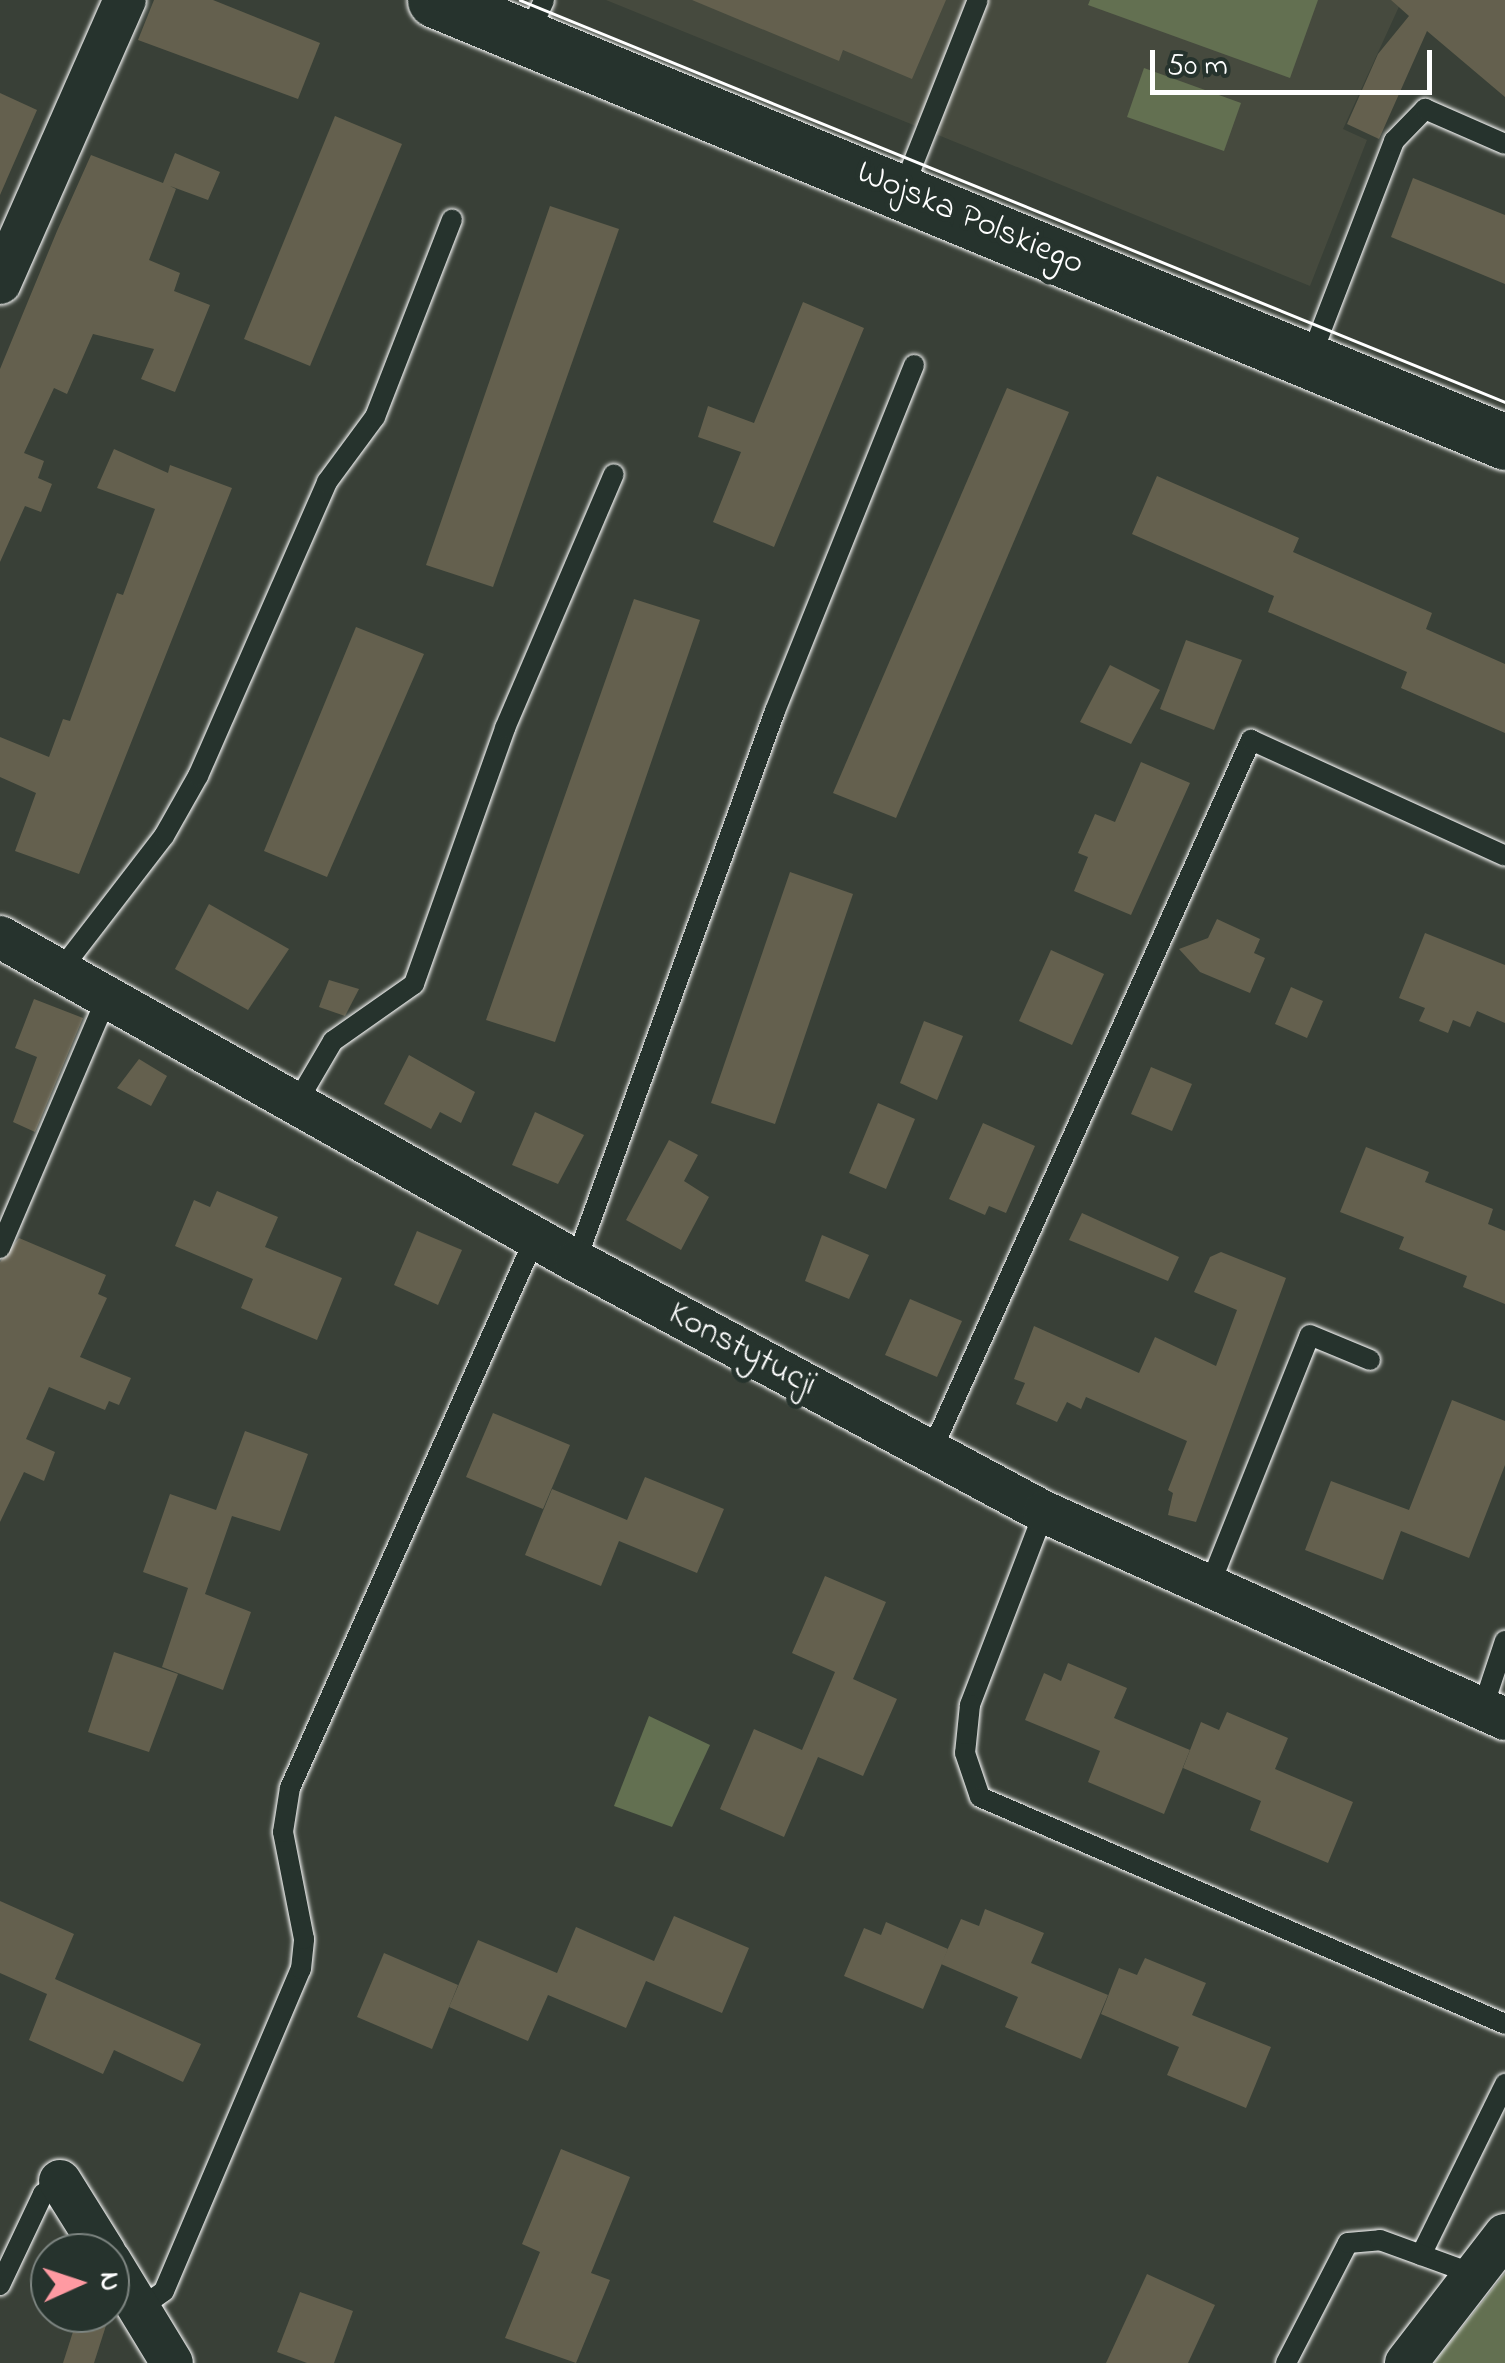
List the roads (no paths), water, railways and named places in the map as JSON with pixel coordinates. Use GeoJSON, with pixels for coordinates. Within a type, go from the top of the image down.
{"type":"FeatureCollection","features":[{"type":"Feature","properties":{"kind":"main road","name":"Wojska Polskiego"},"geometry":{"type":"LineString","coordinates":[[434,0],[535,19],[902,191],[1505,442]]}},
{"type":"Feature","properties":{"kind":"street"},"geometry":{"type":"LineString","coordinates":[[0,283],[125,0]]}},
{"type":"Feature","properties":{"kind":"street","name":"Konstytucji"},"geometry":{"type":"LineString","coordinates":[[0,937],[576,1261],[1044,1512],[1494,1715]]}},
{"type":"Feature","properties":{"kind":"street"},"geometry":{"type":"LineString","coordinates":[[60,2182],[92,2233]]}},
{"type":"Feature","properties":{"kind":"street"},"geometry":{"type":"LineString","coordinates":[[1406,2363],[1505,2235]]}},
{"type":"Feature","properties":{"kind":"street"},"geometry":{"type":"LineString","coordinates":[[130,2292],[172,2363]]}},
{"type":"Feature","properties":{"kind":"lane"},"geometry":{"type":"LineString","coordinates":[[902,191],[978,0]]}},
{"type":"Feature","properties":{"kind":"lane"},"geometry":{"type":"LineString","coordinates":[[1309,361],[1394,141],[1425,109],[1505,144]]}},
{"type":"Feature","properties":{"kind":"lane"},"geometry":{"type":"LineString","coordinates":[[60,971],[164,836],[198,776],[327,482],[375,417],[452,220]]}},
{"type":"Feature","properties":{"kind":"lane"},"geometry":{"type":"LineString","coordinates":[[576,1261],[775,711],[914,365]]}},
{"type":"Feature","properties":{"kind":"lane"},"geometry":{"type":"LineString","coordinates":[[296,1104],[333,1040],[414,984],[505,728],[614,474]]}},
{"type":"Feature","properties":{"kind":"lane"},"geometry":{"type":"LineString","coordinates":[[931,1452],[1251,740],[1505,856]]}},
{"type":"Feature","properties":{"kind":"lane"},"geometry":{"type":"LineString","coordinates":[[0,1248],[106,999]]}},
{"type":"Feature","properties":{"kind":"lane"},"geometry":{"type":"LineString","coordinates":[[140,2308],[164,2290],[301,1969],[304,1939],[283,1832],[290,1788],[535,1238]]}},
{"type":"Feature","properties":{"kind":"lane"},"geometry":{"type":"LineString","coordinates":[[1210,1587],[1310,1335],[1370,1360]]}},
{"type":"Feature","properties":{"kind":"lane"},"geometry":{"type":"LineString","coordinates":[[1044,1512],[970,1705],[965,1754],[980,1797],[1505,2024]]}},
{"type":"Feature","properties":{"kind":"lane"},"geometry":{"type":"LineString","coordinates":[[1494,1715],[1505,1640]]}},
{"type":"Feature","properties":{"kind":"lane"},"geometry":{"type":"LineString","coordinates":[[1421,2254],[1505,2084]]}},
{"type":"Feature","properties":{"kind":"lane"},"geometry":{"type":"LineString","coordinates":[[0,2285],[43,2194],[60,2182]]}},
{"type":"Feature","properties":{"kind":"lane"},"geometry":{"type":"LineString","coordinates":[[1286,2363],[1348,2243],[1380,2240],[1476,2275]]}},
{"type":"Feature","properties":{"kind":"tram line"},"geometry":{"type":"LineString","coordinates":[[520,0],[1505,402]]}}]}
